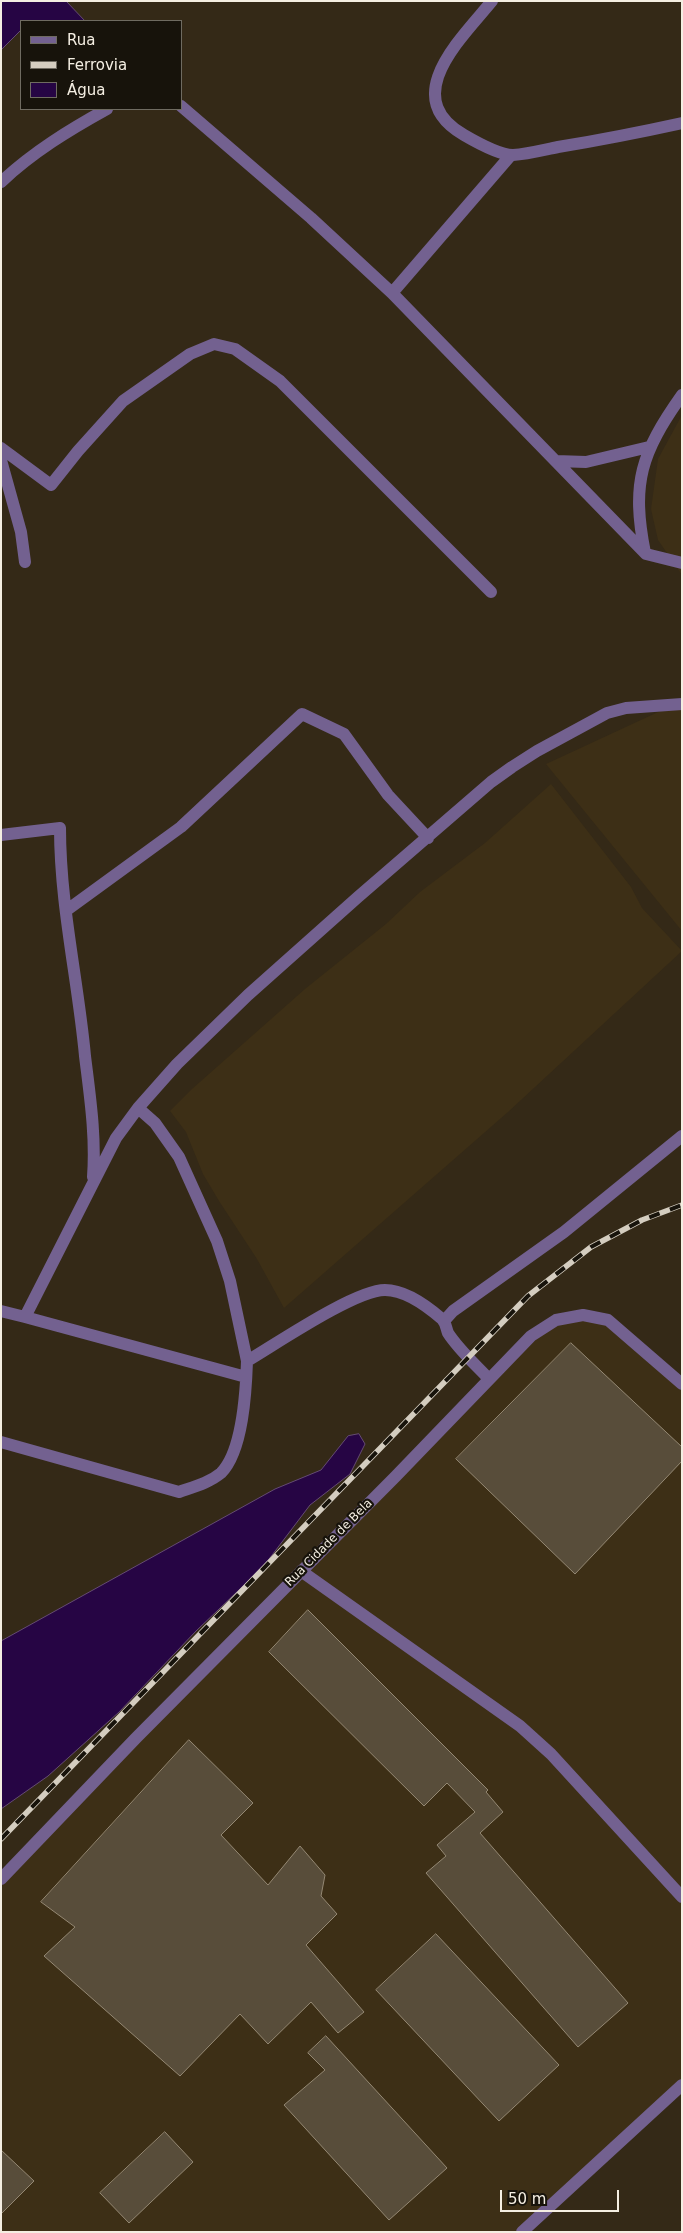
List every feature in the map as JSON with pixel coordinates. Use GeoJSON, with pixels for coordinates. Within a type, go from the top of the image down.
{"type":"FeatureCollection","features":[{"type":"Feature","properties":{"kind":"street"},"geometry":{"type":"LineString","coordinates":[[492,1],[460,40],[441,69],[433,91],[435,105],[444,118],[459,132],[480,145],[511,155],[600,140],[682,123]]}},
{"type":"Feature","properties":{"kind":"street"},"geometry":{"type":"LineString","coordinates":[[182,107],[290,200],[392,294],[646,554],[682,563]]}},
{"type":"Feature","properties":{"kind":"street"},"geometry":{"type":"LineString","coordinates":[[1,182],[22,163],[60,135],[105,110]]}},
{"type":"Feature","properties":{"kind":"street"},"geometry":{"type":"LineString","coordinates":[[392,294],[511,155]]}},
{"type":"Feature","properties":{"kind":"street"},"geometry":{"type":"LineString","coordinates":[[1,448],[51,485],[78,451],[123,401],[190,354],[214,344],[235,349],[280,381],[491,592]]}},
{"type":"Feature","properties":{"kind":"street"},"geometry":{"type":"LineString","coordinates":[[646,554],[639,520],[639,482],[649,447],[682,395]]}},
{"type":"Feature","properties":{"kind":"street"},"geometry":{"type":"LineString","coordinates":[[556,461],[586,462],[649,447]]}},
{"type":"Feature","properties":{"kind":"street"},"geometry":{"type":"LineString","coordinates":[[1,460],[21,532],[25,562]]}},
{"type":"Feature","properties":{"kind":"street"},"geometry":{"type":"LineString","coordinates":[[26,1317],[85,1196],[116,1138],[138,1108],[192,1048],[241,1002],[491,782],[512,767],[537,751],[608,713],[626,708],[682,704]]}},
{"type":"Feature","properties":{"kind":"street"},"geometry":{"type":"LineString","coordinates":[[67,910],[182,827],[302,714],[344,734],[388,795],[428,838]]}},
{"type":"Feature","properties":{"kind":"street"},"geometry":{"type":"LineString","coordinates":[[1,835],[60,828],[67,926],[84,1028],[92,1104],[95,1147],[92,1185]]}},
{"type":"Feature","properties":{"kind":"street"},"geometry":{"type":"LineString","coordinates":[[1,1442],[178,1492],[201,1485],[221,1472],[232,1454],[240,1423],[247,1361],[230,1281],[218,1242],[179,1157],[155,1123],[138,1108]]}},
{"type":"Feature","properties":{"kind":"street"},"geometry":{"type":"LineString","coordinates":[[444,1321],[453,1311],[473,1296],[564,1232],[682,1136]]}},
{"type":"Feature","properties":{"kind":"street"},"geometry":{"type":"LineString","coordinates":[[247,1361],[330,1311],[367,1294],[384,1289],[400,1292],[412,1298],[444,1321],[448,1332],[488,1379]]}},
{"type":"Feature","properties":{"kind":"street"},"geometry":{"type":"LineString","coordinates":[[1,1311],[246,1377]]}},
{"type":"Feature","properties":{"kind":"street","name":"Rua Cidade de Bela"},"geometry":{"type":"LineString","coordinates":[[1,1879],[136,1738],[531,1336],[556,1320],[583,1315],[608,1320],[682,1384]]}},
{"type":"Feature","properties":{"kind":"street"},"geometry":{"type":"LineString","coordinates":[[301,1571],[520,1726],[551,1754],[682,1897]]}},
{"type":"Feature","properties":{"kind":"street"},"geometry":{"type":"LineString","coordinates":[[522,2232],[682,2085]]}},
{"type":"Feature","properties":{"kind":"shaded area"},"geometry":{"type":"Polygon","coordinates":[[[682,415],[682,575],[658,540],[651,509],[658,459],[682,415]]]}},
{"type":"Feature","properties":{"kind":"shaded area"},"geometry":{"type":"Polygon","coordinates":[[[682,701],[682,931],[546,764],[682,701]]]}},
{"type":"Feature","properties":{"kind":"shaded area"},"geometry":{"type":"Polygon","coordinates":[[[551,784],[631,887],[642,908],[682,951],[508,1112],[284,1308],[257,1259],[203,1174],[186,1132],[170,1111],[192,1089],[305,989],[386,924],[420,892],[485,843],[551,784]]]}},
{"type":"Feature","properties":{"kind":"shaded area"},"geometry":{"type":"Polygon","coordinates":[[[556,1320],[608,1320],[682,1384],[682,2085],[522,2232],[1,2232],[1,1882],[301,1571],[556,1320]]]}},
{"type":"Feature","properties":{"kind":"water"},"geometry":{"type":"Polygon","coordinates":[[[1,1],[66,1],[84,20],[20,20],[20,31],[1,50],[1,1]]]}},
{"type":"Feature","properties":{"kind":"water"},"geometry":{"type":"Polygon","coordinates":[[[359,1434],[365,1444],[350,1474],[310,1505],[263,1567],[196,1631],[119,1712],[48,1776],[1,1809],[1,1641],[275,1489],[321,1470],[348,1436],[359,1434]]]}},
{"type":"Feature","properties":{"kind":"building"},"geometry":{"type":"Polygon","coordinates":[[[571,1343],[682,1447],[682,1461],[575,1574],[456,1459],[571,1343]]]}},
{"type":"Feature","properties":{"kind":"building"},"geometry":{"type":"Polygon","coordinates":[[[308,1610],[488,1790],[486,1792],[503,1812],[480,1833],[628,2003],[578,2047],[426,1873],[446,1856],[437,1845],[475,1812],[447,1783],[424,1806],[269,1652],[308,1610]]]}},
{"type":"Feature","properties":{"kind":"building"},"geometry":{"type":"Polygon","coordinates":[[[189,1740],[253,1803],[221,1835],[268,1885],[300,1846],[325,1875],[321,1896],[337,1914],[306,1945],[364,2012],[338,2033],[311,2002],[268,2044],[240,2014],[180,2076],[44,1956],[75,1927],[41,1902],[189,1740]]]}},
{"type":"Feature","properties":{"kind":"building"},"geometry":{"type":"Polygon","coordinates":[[[436,1934],[559,2065],[499,2121],[376,1990],[436,1934]]]}},
{"type":"Feature","properties":{"kind":"building"},"geometry":{"type":"Polygon","coordinates":[[[326,2036],[447,2168],[389,2220],[284,2105],[325,2070],[308,2053],[326,2036]]]}},
{"type":"Feature","properties":{"kind":"building"},"geometry":{"type":"Polygon","coordinates":[[[165,2132],[193,2162],[129,2223],[100,2193],[165,2132]]]}},
{"type":"Feature","properties":{"kind":"building"},"geometry":{"type":"Polygon","coordinates":[[[1,2150],[34,2181],[1,2214],[1,2150]]]}},
{"type":"Feature","properties":{"kind":"railway"},"geometry":{"type":"LineString","coordinates":[[1,1839],[528,1296],[591,1247],[642,1220],[682,1205]]}}]}
